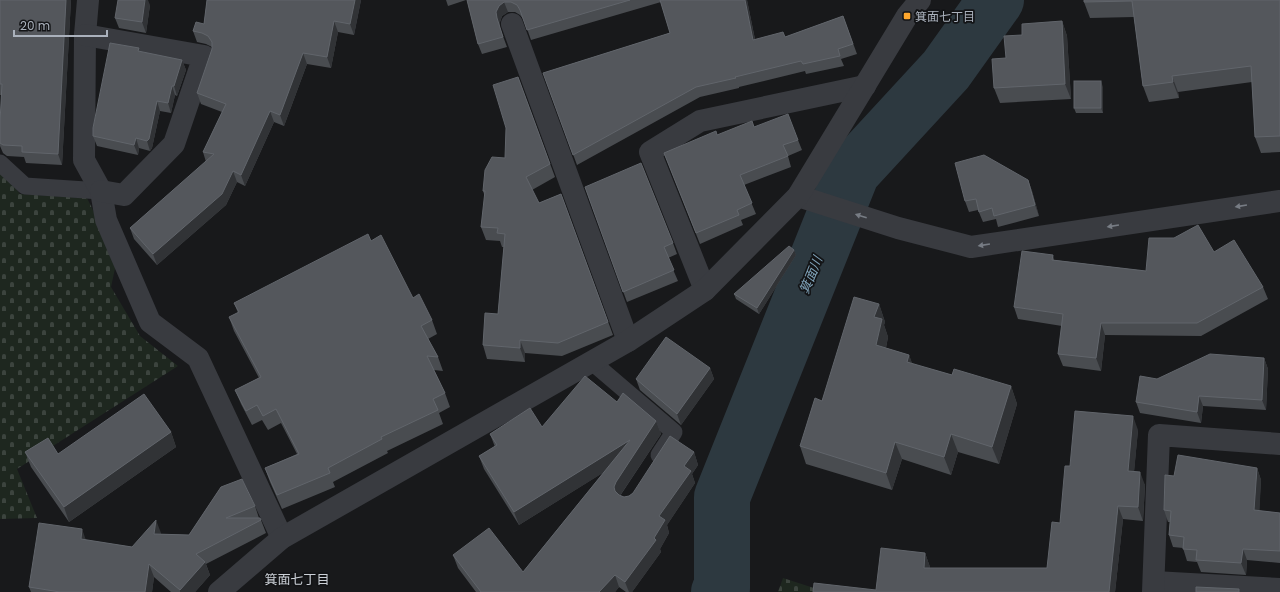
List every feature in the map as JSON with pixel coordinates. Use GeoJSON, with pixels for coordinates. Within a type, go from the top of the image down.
{"type":"FeatureCollection","features":[{"type":"Feature","properties":{"kind":"street"},"geometry":{"type":"LineString","coordinates":[[88,0],[85,35],[84,160],[101,191],[106,220],[150,322],[198,358],[282,538]]}},
{"type":"Feature","properties":{"kind":"street"},"geometry":{"type":"LineString","coordinates":[[219,592],[282,538],[628,341],[705,290],[798,196],[907,16],[920,0]]}},
{"type":"Feature","properties":{"kind":"street"},"geometry":{"type":"LineString","coordinates":[[512,24],[628,341]]}},
{"type":"Feature","properties":{"kind":"street"},"geometry":{"type":"LineString","coordinates":[[85,35],[204,56],[174,144],[124,195],[101,191]]}},
{"type":"Feature","properties":{"kind":"street"},"geometry":{"type":"LineString","coordinates":[[705,290],[650,152],[700,121],[865,86]]}},
{"type":"Feature","properties":{"kind":"street"},"geometry":{"type":"LineString","coordinates":[[798,196],[898,228],[971,247],[1280,201]]}},
{"type":"Feature","properties":{"kind":"street"},"geometry":{"type":"LineString","coordinates":[[1280,444],[1159,435],[1153,587],[1280,589]]}},
{"type":"Feature","properties":{"kind":"lane"},"geometry":{"type":"LineString","coordinates":[[0,163],[25,186],[101,191]]}},
{"type":"Feature","properties":{"kind":"lane"},"geometry":{"type":"LineString","coordinates":[[592,362],[674,432],[649,469]]}},
{"type":"Feature","properties":{"kind":"green space"},"geometry":{"type":"Polygon","coordinates":[[[0,169],[20,194],[87,198],[117,259],[111,287],[140,336],[178,366],[17,469],[37,518],[0,519],[0,169]]]}},
{"type":"Feature","properties":{"kind":"green space"},"geometry":{"type":"Polygon","coordinates":[[[783,578],[817,589],[816,592],[778,592],[783,578]]]}},
{"type":"Feature","properties":{"kind":"building"},"geometry":{"type":"Polygon","coordinates":[[[0,0],[66,0],[58,154],[22,152],[22,146],[3,145],[0,143],[2,84],[0,84],[0,0]]]}},
{"type":"Feature","properties":{"kind":"building"},"geometry":{"type":"Polygon","coordinates":[[[118,0],[145,0],[142,22],[115,18],[118,0]]]}},
{"type":"Feature","properties":{"kind":"building"},"geometry":{"type":"Polygon","coordinates":[[[207,0],[355,0],[350,24],[334,21],[327,57],[303,53],[280,115],[270,111],[241,175],[233,171],[222,194],[153,254],[130,228],[214,154],[203,152],[226,104],[197,93],[212,49],[212,42],[208,36],[193,31],[196,22],[204,24],[207,0]]]}},
{"type":"Feature","properties":{"kind":"building"},"geometry":{"type":"Polygon","coordinates":[[[467,0],[630,0],[527,30],[517,5],[511,2],[504,2],[499,6],[496,12],[503,37],[478,44],[467,0]]]}},
{"type":"Feature","properties":{"kind":"building"},"geometry":{"type":"Polygon","coordinates":[[[660,0],[745,0],[753,40],[783,32],[785,37],[843,16],[853,44],[838,49],[840,56],[803,64],[801,61],[696,87],[573,155],[543,73],[670,33],[660,0]]]}},
{"type":"Feature","properties":{"kind":"building"},"geometry":{"type":"Polygon","coordinates":[[[1084,0],[1280,0],[1280,136],[1255,137],[1251,66],[1172,76],[1173,82],[1143,86],[1132,1],[1084,2],[1084,0]]]}},
{"type":"Feature","properties":{"kind":"building"},"geometry":{"type":"Polygon","coordinates":[[[1062,21],[1065,84],[994,88],[992,59],[1006,58],[1004,36],[1022,35],[1022,24],[1062,21]]]}},
{"type":"Feature","properties":{"kind":"building"},"geometry":{"type":"Polygon","coordinates":[[[110,43],[139,48],[138,51],[182,60],[174,86],[172,86],[168,103],[157,101],[149,139],[147,141],[136,138],[134,145],[93,136],[93,128],[110,43]]]}},
{"type":"Feature","properties":{"kind":"building"},"geometry":{"type":"Polygon","coordinates":[[[518,77],[550,164],[526,177],[539,203],[561,194],[608,322],[558,343],[520,340],[520,348],[483,345],[485,313],[498,314],[505,234],[497,233],[498,228],[481,227],[485,191],[483,191],[485,170],[492,157],[505,158],[506,128],[493,85],[518,77]]]}},
{"type":"Feature","properties":{"kind":"building"},"geometry":{"type":"Polygon","coordinates":[[[1074,81],[1101,81],[1101,108],[1074,108],[1074,81]]]}},
{"type":"Feature","properties":{"kind":"building"},"geometry":{"type":"Polygon","coordinates":[[[788,114],[798,140],[783,145],[788,156],[740,175],[752,203],[737,210],[739,215],[696,233],[664,153],[716,131],[717,135],[752,121],[754,127],[788,114]]]}},
{"type":"Feature","properties":{"kind":"building"},"geometry":{"type":"Polygon","coordinates":[[[984,155],[1028,180],[1035,205],[994,216],[992,208],[979,212],[976,199],[965,201],[955,163],[984,155]]]}},
{"type":"Feature","properties":{"kind":"building"},"geometry":{"type":"Polygon","coordinates":[[[641,163],[673,243],[664,247],[674,270],[623,292],[585,187],[641,163]]]}},
{"type":"Feature","properties":{"kind":"building"},"geometry":{"type":"Polygon","coordinates":[[[1198,225],[1214,252],[1234,240],[1263,287],[1197,323],[1101,323],[1096,358],[1058,354],[1063,314],[1014,307],[1022,251],[1053,255],[1052,260],[1146,271],[1149,238],[1174,238],[1198,225]]]}},
{"type":"Feature","properties":{"kind":"building"},"geometry":{"type":"Polygon","coordinates":[[[368,234],[371,241],[381,235],[413,298],[419,294],[432,320],[421,326],[438,357],[427,356],[445,393],[433,399],[438,410],[381,437],[382,439],[328,468],[330,473],[277,495],[265,468],[299,454],[276,409],[263,416],[257,405],[246,411],[235,390],[261,377],[229,317],[239,312],[234,303],[368,234]]]}},
{"type":"Feature","properties":{"kind":"building"},"geometry":{"type":"Polygon","coordinates":[[[789,246],[794,250],[757,308],[734,294],[789,246]]]}},
{"type":"Feature","properties":{"kind":"building"},"geometry":{"type":"Polygon","coordinates":[[[854,297],[879,304],[874,317],[882,319],[876,345],[909,355],[907,362],[952,375],[954,369],[1011,386],[992,447],[951,434],[944,457],[895,442],[886,473],[800,446],[815,398],[822,401],[854,297]]]}},
{"type":"Feature","properties":{"kind":"building"},"geometry":{"type":"Polygon","coordinates":[[[666,337],[710,368],[677,414],[636,379],[666,337]]]}},
{"type":"Feature","properties":{"kind":"building"},"geometry":{"type":"Polygon","coordinates":[[[1210,354],[1264,358],[1262,400],[1199,396],[1197,412],[1136,402],[1140,376],[1157,379],[1210,354]]]}},
{"type":"Feature","properties":{"kind":"building"},"geometry":{"type":"Polygon","coordinates":[[[585,376],[617,402],[623,393],[656,421],[616,482],[614,487],[615,491],[619,495],[624,497],[633,493],[670,436],[694,452],[684,466],[691,471],[659,516],[665,520],[654,538],[656,540],[625,582],[615,575],[599,592],[481,592],[453,555],[489,528],[523,572],[630,440],[514,512],[479,456],[497,445],[490,434],[530,408],[542,427],[585,376]]]}},
{"type":"Feature","properties":{"kind":"building"},"geometry":{"type":"Polygon","coordinates":[[[144,394],[171,432],[64,507],[25,452],[48,438],[58,454],[144,394]]]}},
{"type":"Feature","properties":{"kind":"building"},"geometry":{"type":"Polygon","coordinates":[[[1075,411],[1133,416],[1128,471],[1140,472],[1138,507],[1118,506],[1109,592],[813,592],[814,583],[876,590],[881,548],[925,553],[924,568],[1047,568],[1052,522],[1060,523],[1065,466],[1070,466],[1075,411]]]}},
{"type":"Feature","properties":{"kind":"building"},"geometry":{"type":"Polygon","coordinates":[[[1178,455],[1257,468],[1254,510],[1280,513],[1280,551],[1243,549],[1241,563],[1196,560],[1197,550],[1183,549],[1184,537],[1169,535],[1171,511],[1164,510],[1165,475],[1174,476],[1178,455]]]}},
{"type":"Feature","properties":{"kind":"building"},"geometry":{"type":"Polygon","coordinates":[[[242,479],[255,506],[226,518],[260,518],[261,520],[196,554],[205,562],[180,590],[149,564],[145,592],[60,592],[29,587],[39,523],[82,529],[81,539],[132,547],[156,520],[154,534],[189,535],[221,487],[242,479]]]}},
{"type":"Feature","properties":{"kind":"building"},"geometry":{"type":"Polygon","coordinates":[[[1196,587],[1239,589],[1239,592],[1196,592],[1196,587]]]}},
{"type":"Feature","properties":{"kind":"waterway","name":"箕面川"},"geometry":{"type":"LineString","coordinates":[[719,592],[722,588],[722,497],[852,172],[946,70],[996,0]]}},
{"type":"Feature","properties":{"kind":"place","name":"箕面七丁目"},"geometry":{"type":"Point","coordinates":[907,16]}},
{"type":"Feature","properties":{"kind":"district","name":"箕面七丁目"},"geometry":{"type":"Point","coordinates":[297,579]}}]}
